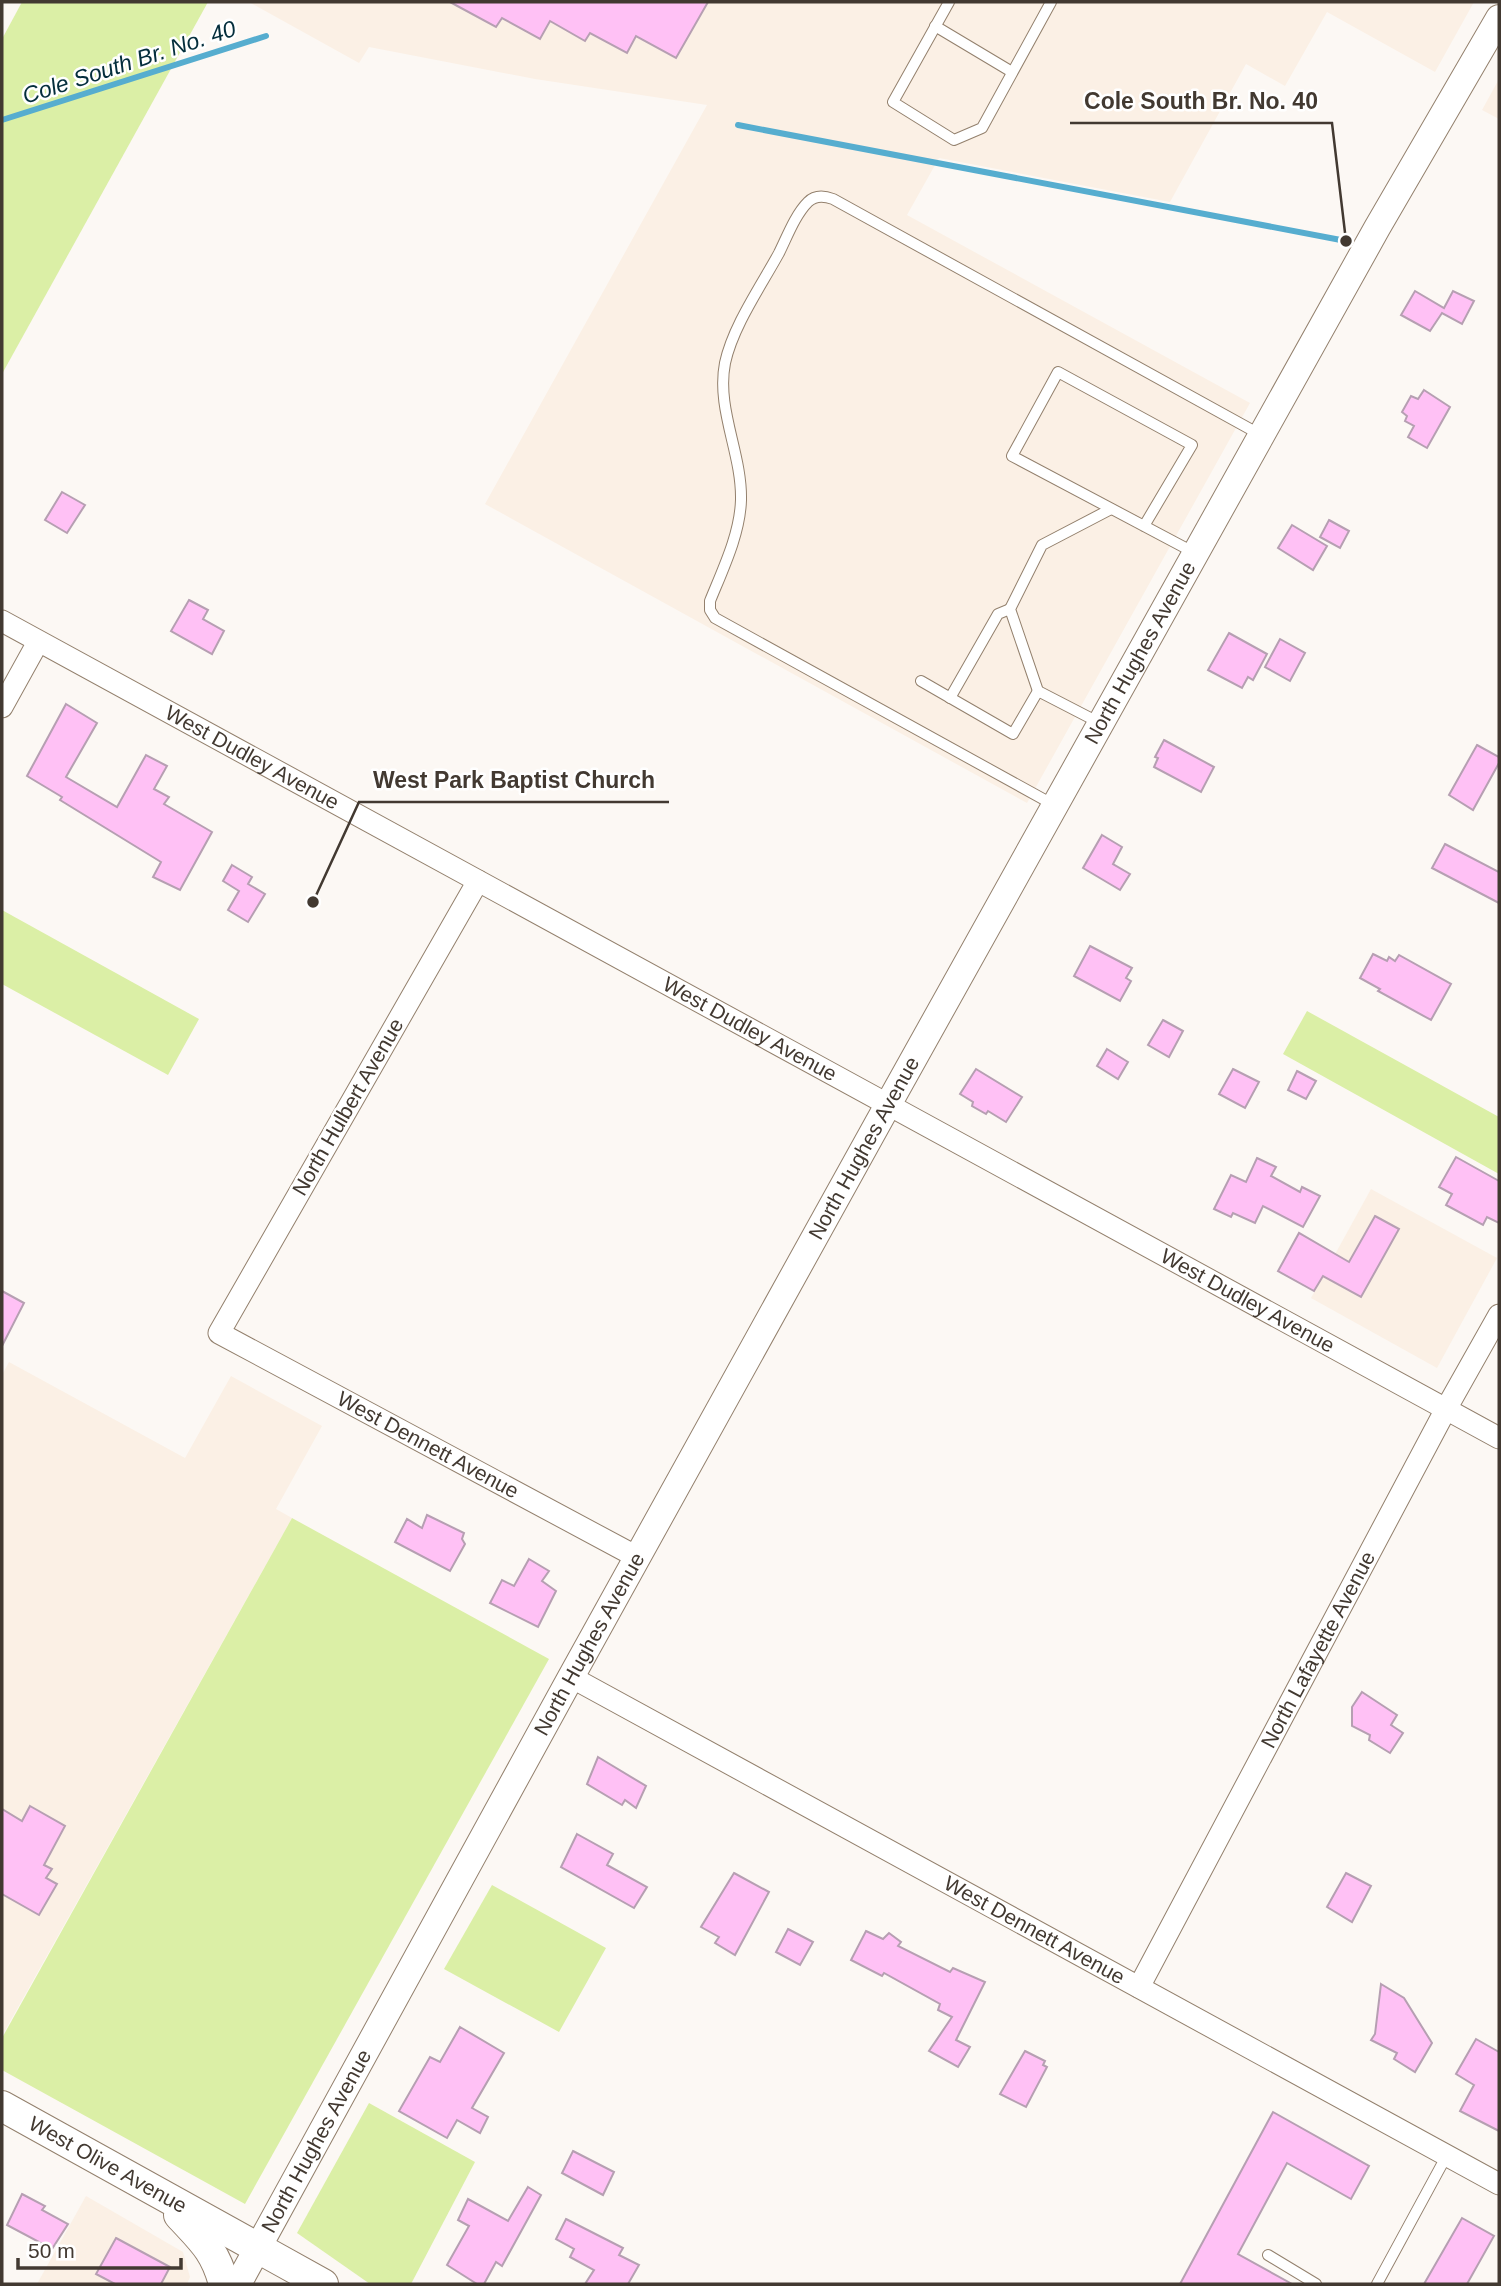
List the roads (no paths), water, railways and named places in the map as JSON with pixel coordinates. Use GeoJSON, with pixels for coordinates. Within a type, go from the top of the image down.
{"type":"FeatureCollection","features":[{"type":"Feature","properties":{"kind":"main road","name":"West Olive Avenue"},"geometry":{"type":"LineString","coordinates":[[2,2106],[323,2284]]}},
{"type":"Feature","properties":{"kind":"main road"},"geometry":{"type":"LineString","coordinates":[[157,2192],[208,2246],[218,2261],[224,2284]]}},
{"type":"Feature","properties":{"kind":"street","name":"North Hughes Avenue"},"geometry":{"type":"LineString","coordinates":[[238,2284],[889,1103],[1377,228],[1499,18]]}},
{"type":"Feature","properties":{"kind":"street","name":"West Dudley Avenue"},"geometry":{"type":"LineString","coordinates":[[2,621],[1499,1438]]}},
{"type":"Feature","properties":{"kind":"street"},"geometry":{"type":"LineString","coordinates":[[2,707],[38,642]]}},
{"type":"Feature","properties":{"kind":"street","name":"North Hulbert Avenue"},"geometry":{"type":"LineString","coordinates":[[219,1333],[478,881]]}},
{"type":"Feature","properties":{"kind":"street","name":"North Lafayette Avenue"},"geometry":{"type":"LineString","coordinates":[[1139,1987],[1446,1409],[1499,1315]]}},
{"type":"Feature","properties":{"kind":"street","name":"West Dennett Avenue"},"geometry":{"type":"LineString","coordinates":[[219,1333],[637,1557]]}},
{"type":"Feature","properties":{"kind":"street","name":"West Dennett Avenue"},"geometry":{"type":"LineString","coordinates":[[571,1677],[1499,2184]]}},
{"type":"Feature","properties":{"kind":"lane"},"geometry":{"type":"LineString","coordinates":[[949,2],[894,102],[954,140],[982,128],[1051,2]]}},
{"type":"Feature","properties":{"kind":"lane"},"geometry":{"type":"LineString","coordinates":[[935,26],[1012,72]]}},
{"type":"Feature","properties":{"kind":"lane"},"geometry":{"type":"LineString","coordinates":[[1055,805],[715,618],[710,610],[710,601],[732,547],[741,501],[738,466],[723,392],[725,364],[731,342],[795,223],[809,201],[820,197],[833,198],[1261,435]]}},
{"type":"Feature","properties":{"kind":"lane"},"geometry":{"type":"LineString","coordinates":[[1144,526],[1192,445],[1058,372],[1012,456],[1195,554]]}},
{"type":"Feature","properties":{"kind":"lane"},"geometry":{"type":"LineString","coordinates":[[950,698],[998,614],[1010,609],[1042,545],[1111,509]]}},
{"type":"Feature","properties":{"kind":"lane"},"geometry":{"type":"LineString","coordinates":[[1010,609],[1038,691],[1101,723]]}},
{"type":"Feature","properties":{"kind":"lane"},"geometry":{"type":"LineString","coordinates":[[921,681],[1013,734],[1038,691]]}},
{"type":"Feature","properties":{"kind":"lane"},"geometry":{"type":"LineString","coordinates":[[1377,2284],[1447,2155]]}},
{"type":"Feature","properties":{"kind":"lane"},"geometry":{"type":"LineString","coordinates":[[1268,2255],[1316,2284]]}},
{"type":"Feature","properties":{"kind":"waterway","name":"Cole South Br. No. 40"},"geometry":{"type":"LineString","coordinates":[[2,120],[266,36]]}},
{"type":"Feature","properties":{"kind":"waterway","name":"Cole South Br. No. 40"},"geometry":{"type":"LineString","coordinates":[[738,125],[1346,241]]}},
{"type":"Feature","properties":{"kind":"place","name":"Cole South Br. No. 40"},"geometry":{"type":"Point","coordinates":[1346,241]}},
{"type":"Feature","properties":{"kind":"place","name":"West Park Baptist Church"},"geometry":{"type":"Point","coordinates":[313,902]}}]}
